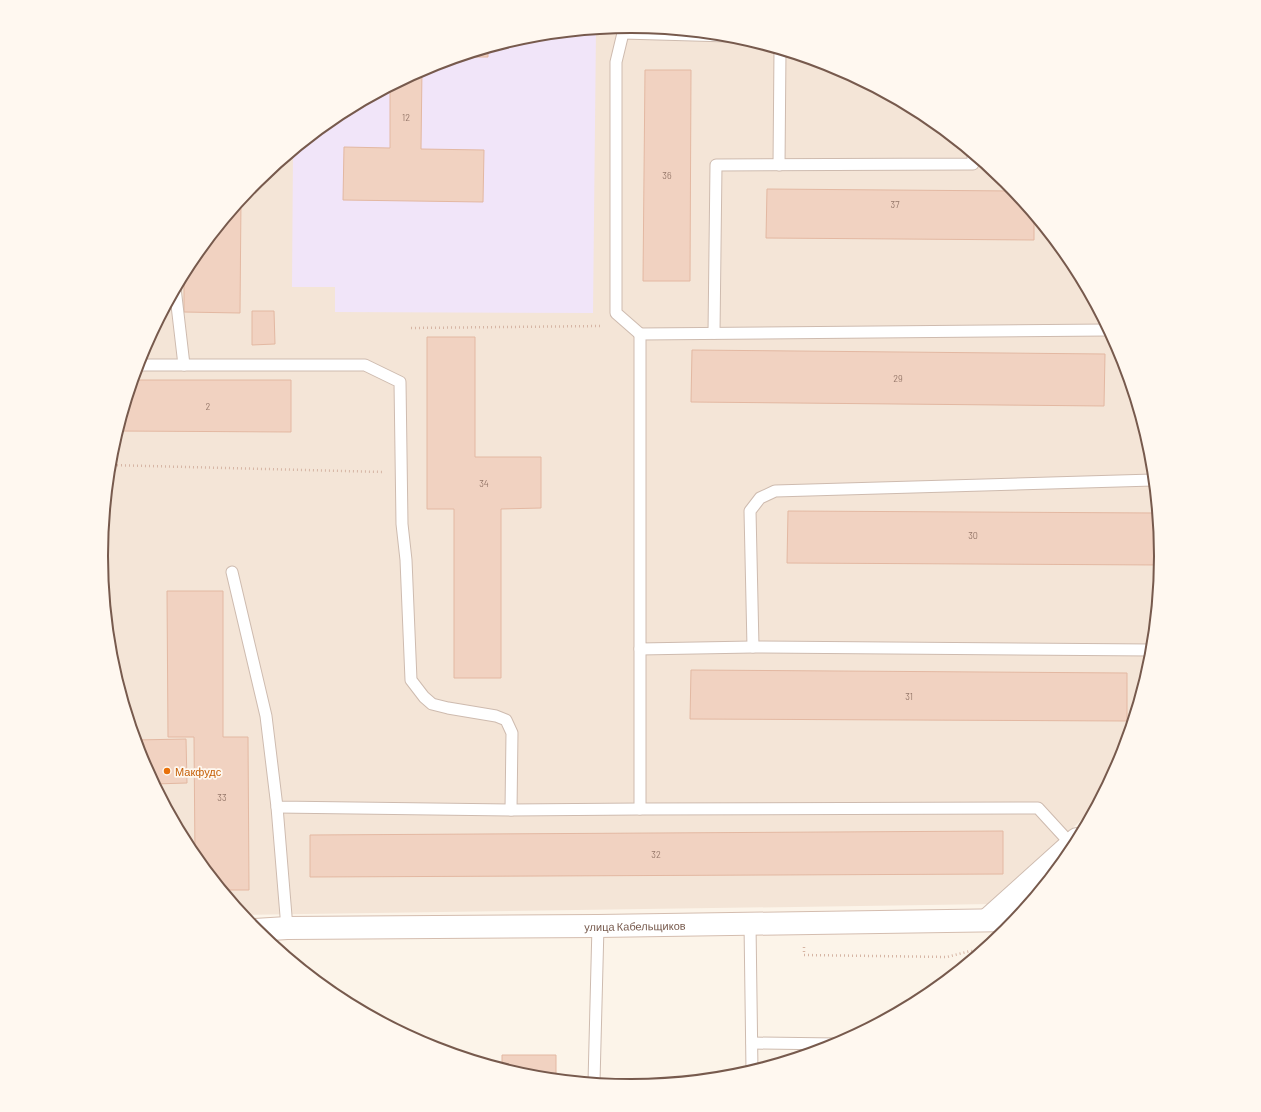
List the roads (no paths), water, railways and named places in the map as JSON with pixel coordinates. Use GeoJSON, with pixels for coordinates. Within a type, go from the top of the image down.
{"type":"FeatureCollection","features":[{"type":"Feature","properties":{"kind":"street"},"geometry":{"type":"LineString","coordinates":[[987,920],[1058,856]]}},
{"type":"Feature","properties":{"kind":"street","name":"улица Кабельщиков"},"geometry":{"type":"LineString","coordinates":[[265,929],[1006,920]]}},
{"type":"Feature","properties":{"kind":"lane"},"geometry":{"type":"LineString","coordinates":[[622,33],[616,62],[616,313],[640,334],[1102,330]]}},
{"type":"Feature","properties":{"kind":"lane"},"geometry":{"type":"LineString","coordinates":[[779,165],[780,55]]}},
{"type":"Feature","properties":{"kind":"lane"},"geometry":{"type":"LineString","coordinates":[[714,333],[716,165],[973,164],[973,161]]}},
{"type":"Feature","properties":{"kind":"lane"},"geometry":{"type":"LineString","coordinates":[[177,296],[184,365]]}},
{"type":"Feature","properties":{"kind":"lane"},"geometry":{"type":"LineString","coordinates":[[640,334],[640,809]]}},
{"type":"Feature","properties":{"kind":"lane"},"geometry":{"type":"LineString","coordinates":[[144,365],[365,365],[400,382],[402,524],[406,560],[411,680],[424,697],[432,704],[496,716],[506,720],[512,733],[511,810]]}},
{"type":"Feature","properties":{"kind":"lane"},"geometry":{"type":"LineString","coordinates":[[753,647],[750,511],[760,498],[775,491],[1148,480]]}},
{"type":"Feature","properties":{"kind":"lane"},"geometry":{"type":"LineString","coordinates":[[232,572],[266,716],[277,807],[287,928]]}},
{"type":"Feature","properties":{"kind":"lane"},"geometry":{"type":"LineString","coordinates":[[640,649],[753,647],[1144,650]]}},
{"type":"Feature","properties":{"kind":"lane"},"geometry":{"type":"LineString","coordinates":[[277,807],[511,810],[1038,808],[1070,838]]}},
{"type":"Feature","properties":{"kind":"lane"},"geometry":{"type":"LineString","coordinates":[[750,924],[752,1064]]}},
{"type":"Feature","properties":{"kind":"lane"},"geometry":{"type":"LineString","coordinates":[[594,1078],[598,926]]}},
{"type":"Feature","properties":{"kind":"lane"},"geometry":{"type":"LineString","coordinates":[[752,1043],[818,1044]]}},
{"type":"Feature","properties":{"kind":"place","name":"Макфудс"},"geometry":{"type":"Point","coordinates":[167,771]}}]}
